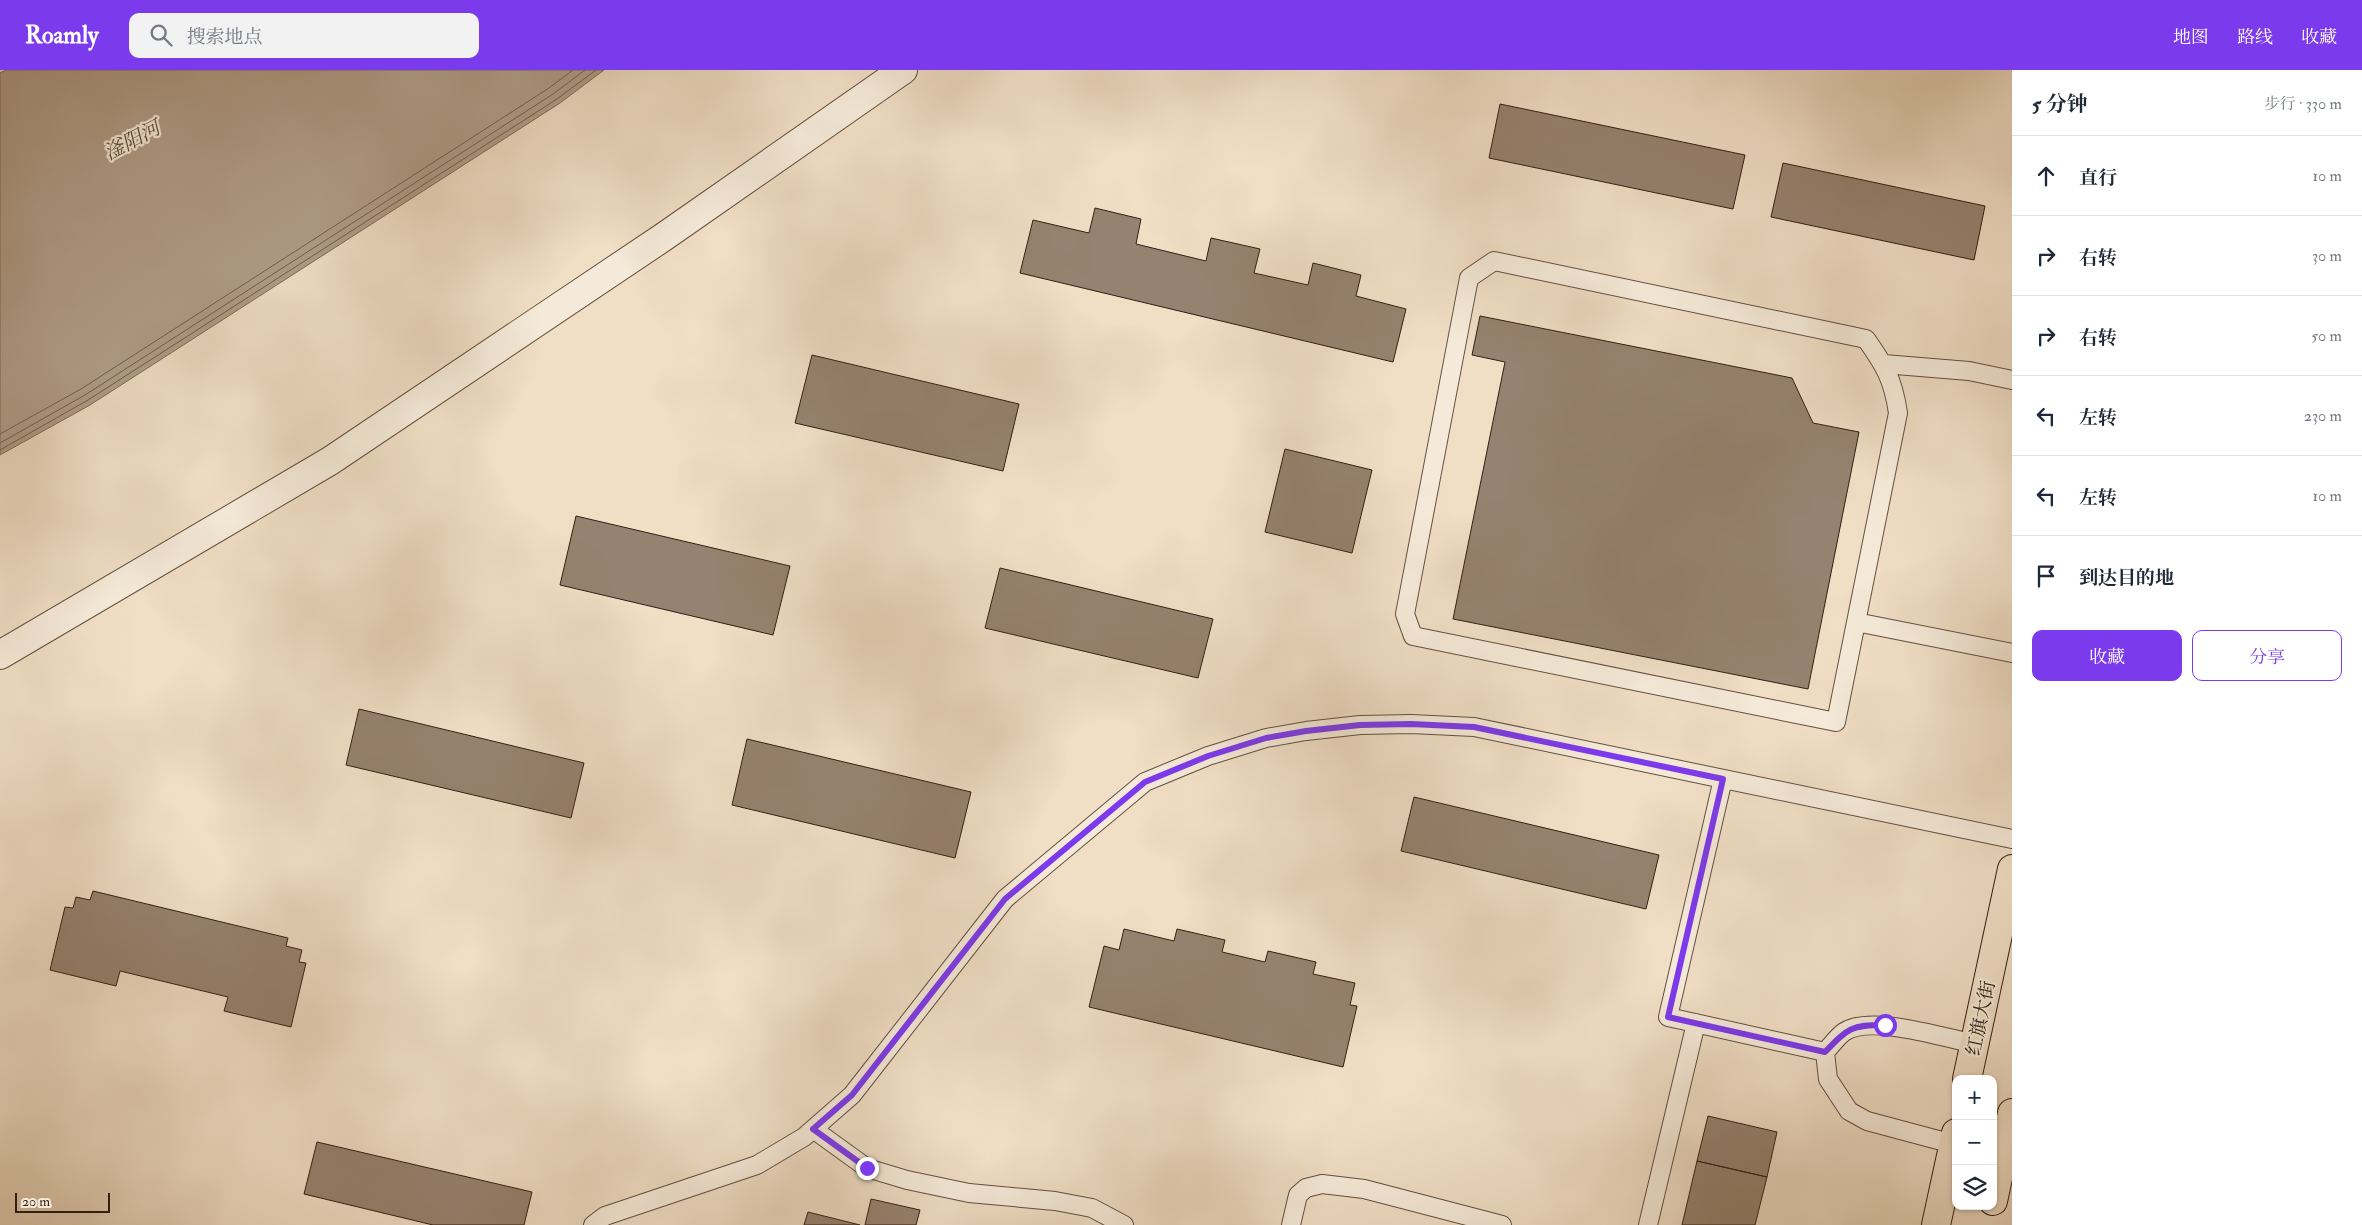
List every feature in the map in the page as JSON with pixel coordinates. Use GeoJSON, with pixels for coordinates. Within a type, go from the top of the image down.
{"type":"FeatureCollection","features":[{"type":"Feature","properties":{"kind":"main road","name":"红旗大街"},"geometry":{"type":"LineString","coordinates":[[1968,1075],[2012,869]]}},
{"type":"Feature","properties":{"kind":"main road"},"geometry":{"type":"LineString","coordinates":[[1997,1183],[2012,1114]]}},
{"type":"Feature","properties":{"kind":"main road"},"geometry":{"type":"LineString","coordinates":[[1936,1225],[1952,1153]]}},
{"type":"Feature","properties":{"kind":"main road"},"geometry":{"type":"LineString","coordinates":[[1988,1225],[1991,1210]]}},
{"type":"Feature","properties":{"kind":"street"},"geometry":{"type":"LineString","coordinates":[[0,655],[330,461],[665,236],[903,70]]}},
{"type":"Feature","properties":{"kind":"lane"},"geometry":{"type":"LineString","coordinates":[[1494,261],[1866,339],[1884,364],[1894,386],[1898,412],[1856,622],[1836,722],[1413,636],[1405,614],[1469,278],[1494,261]]}},
{"type":"Feature","properties":{"kind":"lane"},"geometry":{"type":"LineString","coordinates":[[1884,364],[1969,371],[2012,380]]}},
{"type":"Feature","properties":{"kind":"lane"},"geometry":{"type":"LineString","coordinates":[[1856,622],[2012,653]]}},
{"type":"Feature","properties":{"kind":"lane"},"geometry":{"type":"LineString","coordinates":[[593,1225],[606,1216],[757,1164],[813,1129],[852,1095],[1005,899],[1145,782],[1208,756],[1266,738],[1360,725],[1411,724],[1474,727],[2012,838]]}},
{"type":"Feature","properties":{"kind":"lane"},"geometry":{"type":"LineString","coordinates":[[1723,779],[1668,1017],[1825,1052]]}},
{"type":"Feature","properties":{"kind":"lane"},"geometry":{"type":"LineString","coordinates":[[1648,1225],[1696,1023]]}},
{"type":"Feature","properties":{"kind":"lane"},"geometry":{"type":"LineString","coordinates":[[1825,1052],[1845,1032],[1864,1025],[1885,1025],[1975,1044]]}},
{"type":"Feature","properties":{"kind":"lane"},"geometry":{"type":"LineString","coordinates":[[1825,1052],[1828,1079],[1849,1111],[1868,1122],[1952,1138]]}},
{"type":"Feature","properties":{"kind":"lane"},"geometry":{"type":"LineString","coordinates":[[813,1129],[867,1168],[907,1180],[970,1193],[1056,1201],[1092,1208],[1124,1225]]}},
{"type":"Feature","properties":{"kind":"lane"},"geometry":{"type":"LineString","coordinates":[[1292,1225],[1298,1195],[1306,1188],[1322,1184],[1364,1189],[1502,1225]]}},
{"type":"Feature","properties":{"kind":"water","name":"滏阳河"},"geometry":{"type":"Polygon","coordinates":[[[6,70],[604,70],[560,103],[90,405],[0,455],[0,73],[6,70]]]}},
{"type":"Feature","properties":{"kind":"building"},"geometry":{"type":"Polygon","coordinates":[[[1500,104],[1745,155],[1733,209],[1489,158],[1500,104]]]}},
{"type":"Feature","properties":{"kind":"building"},"geometry":{"type":"Polygon","coordinates":[[[1783,163],[1985,206],[1974,260],[1771,217],[1783,163]]]}},
{"type":"Feature","properties":{"kind":"building"},"geometry":{"type":"Polygon","coordinates":[[[1095,208],[1141,219],[1136,244],[1206,261],[1211,238],[1260,249],[1254,273],[1308,285],[1313,263],[1361,275],[1356,296],[1406,309],[1393,362],[1020,273],[1033,220],[1089,233],[1095,208]]]}},
{"type":"Feature","properties":{"kind":"building"},"geometry":{"type":"Polygon","coordinates":[[[1480,316],[1792,378],[1813,423],[1859,432],[1808,689],[1453,619],[1505,362],[1472,355],[1480,316]]]}},
{"type":"Feature","properties":{"kind":"building"},"geometry":{"type":"Polygon","coordinates":[[[812,355],[1019,404],[1003,471],[795,423],[812,355]]]}},
{"type":"Feature","properties":{"kind":"building"},"geometry":{"type":"Polygon","coordinates":[[[1285,449],[1372,470],[1352,553],[1265,532],[1285,449]]]}},
{"type":"Feature","properties":{"kind":"building"},"geometry":{"type":"Polygon","coordinates":[[[576,516],[790,566],[773,635],[560,585],[576,516]]]}},
{"type":"Feature","properties":{"kind":"building"},"geometry":{"type":"Polygon","coordinates":[[[1000,568],[1213,619],[1198,678],[985,628],[1000,568]]]}},
{"type":"Feature","properties":{"kind":"building"},"geometry":{"type":"Polygon","coordinates":[[[359,709],[584,763],[571,818],[346,765],[359,709]]]}},
{"type":"Feature","properties":{"kind":"building"},"geometry":{"type":"Polygon","coordinates":[[[747,739],[971,792],[955,858],[732,805],[747,739]]]}},
{"type":"Feature","properties":{"kind":"building"},"geometry":{"type":"Polygon","coordinates":[[[1414,797],[1659,855],[1646,909],[1401,851],[1414,797]]]}},
{"type":"Feature","properties":{"kind":"building"},"geometry":{"type":"Polygon","coordinates":[[[93,891],[288,938],[286,946],[302,950],[299,962],[306,963],[291,1027],[224,1011],[228,997],[120,971],[116,986],[50,970],[65,907],[73,908],[76,897],[90,900],[93,891]]]}},
{"type":"Feature","properties":{"kind":"building"},"geometry":{"type":"Polygon","coordinates":[[[1124,929],[1174,941],[1177,929],[1225,940],[1222,952],[1265,962],[1268,951],[1316,962],[1313,974],[1355,983],[1350,1005],[1357,1006],[1343,1067],[1089,1007],[1104,946],[1119,950],[1124,929]]]}},
{"type":"Feature","properties":{"kind":"building"},"geometry":{"type":"Polygon","coordinates":[[[1708,1116],[1777,1132],[1767,1177],[1697,1161],[1708,1116]]]}},
{"type":"Feature","properties":{"kind":"building"},"geometry":{"type":"Polygon","coordinates":[[[317,1142],[532,1192],[524,1225],[433,1225],[304,1194],[317,1142]]]}},
{"type":"Feature","properties":{"kind":"building"},"geometry":{"type":"Polygon","coordinates":[[[1697,1161],[1767,1177],[1755,1225],[1682,1225],[1697,1161]]]}},
{"type":"Feature","properties":{"kind":"building"},"geometry":{"type":"Polygon","coordinates":[[[871,1199],[920,1210],[916,1225],[865,1225],[871,1199]]]}},
{"type":"Feature","properties":{"kind":"building"},"geometry":{"type":"Polygon","coordinates":[[[808,1212],[860,1225],[804,1225],[808,1212]]]}},
{"type":"Feature","properties":{"kind":"route"},"geometry":{"type":"LineString","coordinates":[[867,1168],[813,1129],[852,1095],[1005,899],[1145,782],[1208,756],[1266,738],[1306,731],[1360,725],[1411,724],[1474,727],[1723,779],[1668,1017],[1825,1052],[1845,1032],[1864,1025],[1885,1025]]}}]}
